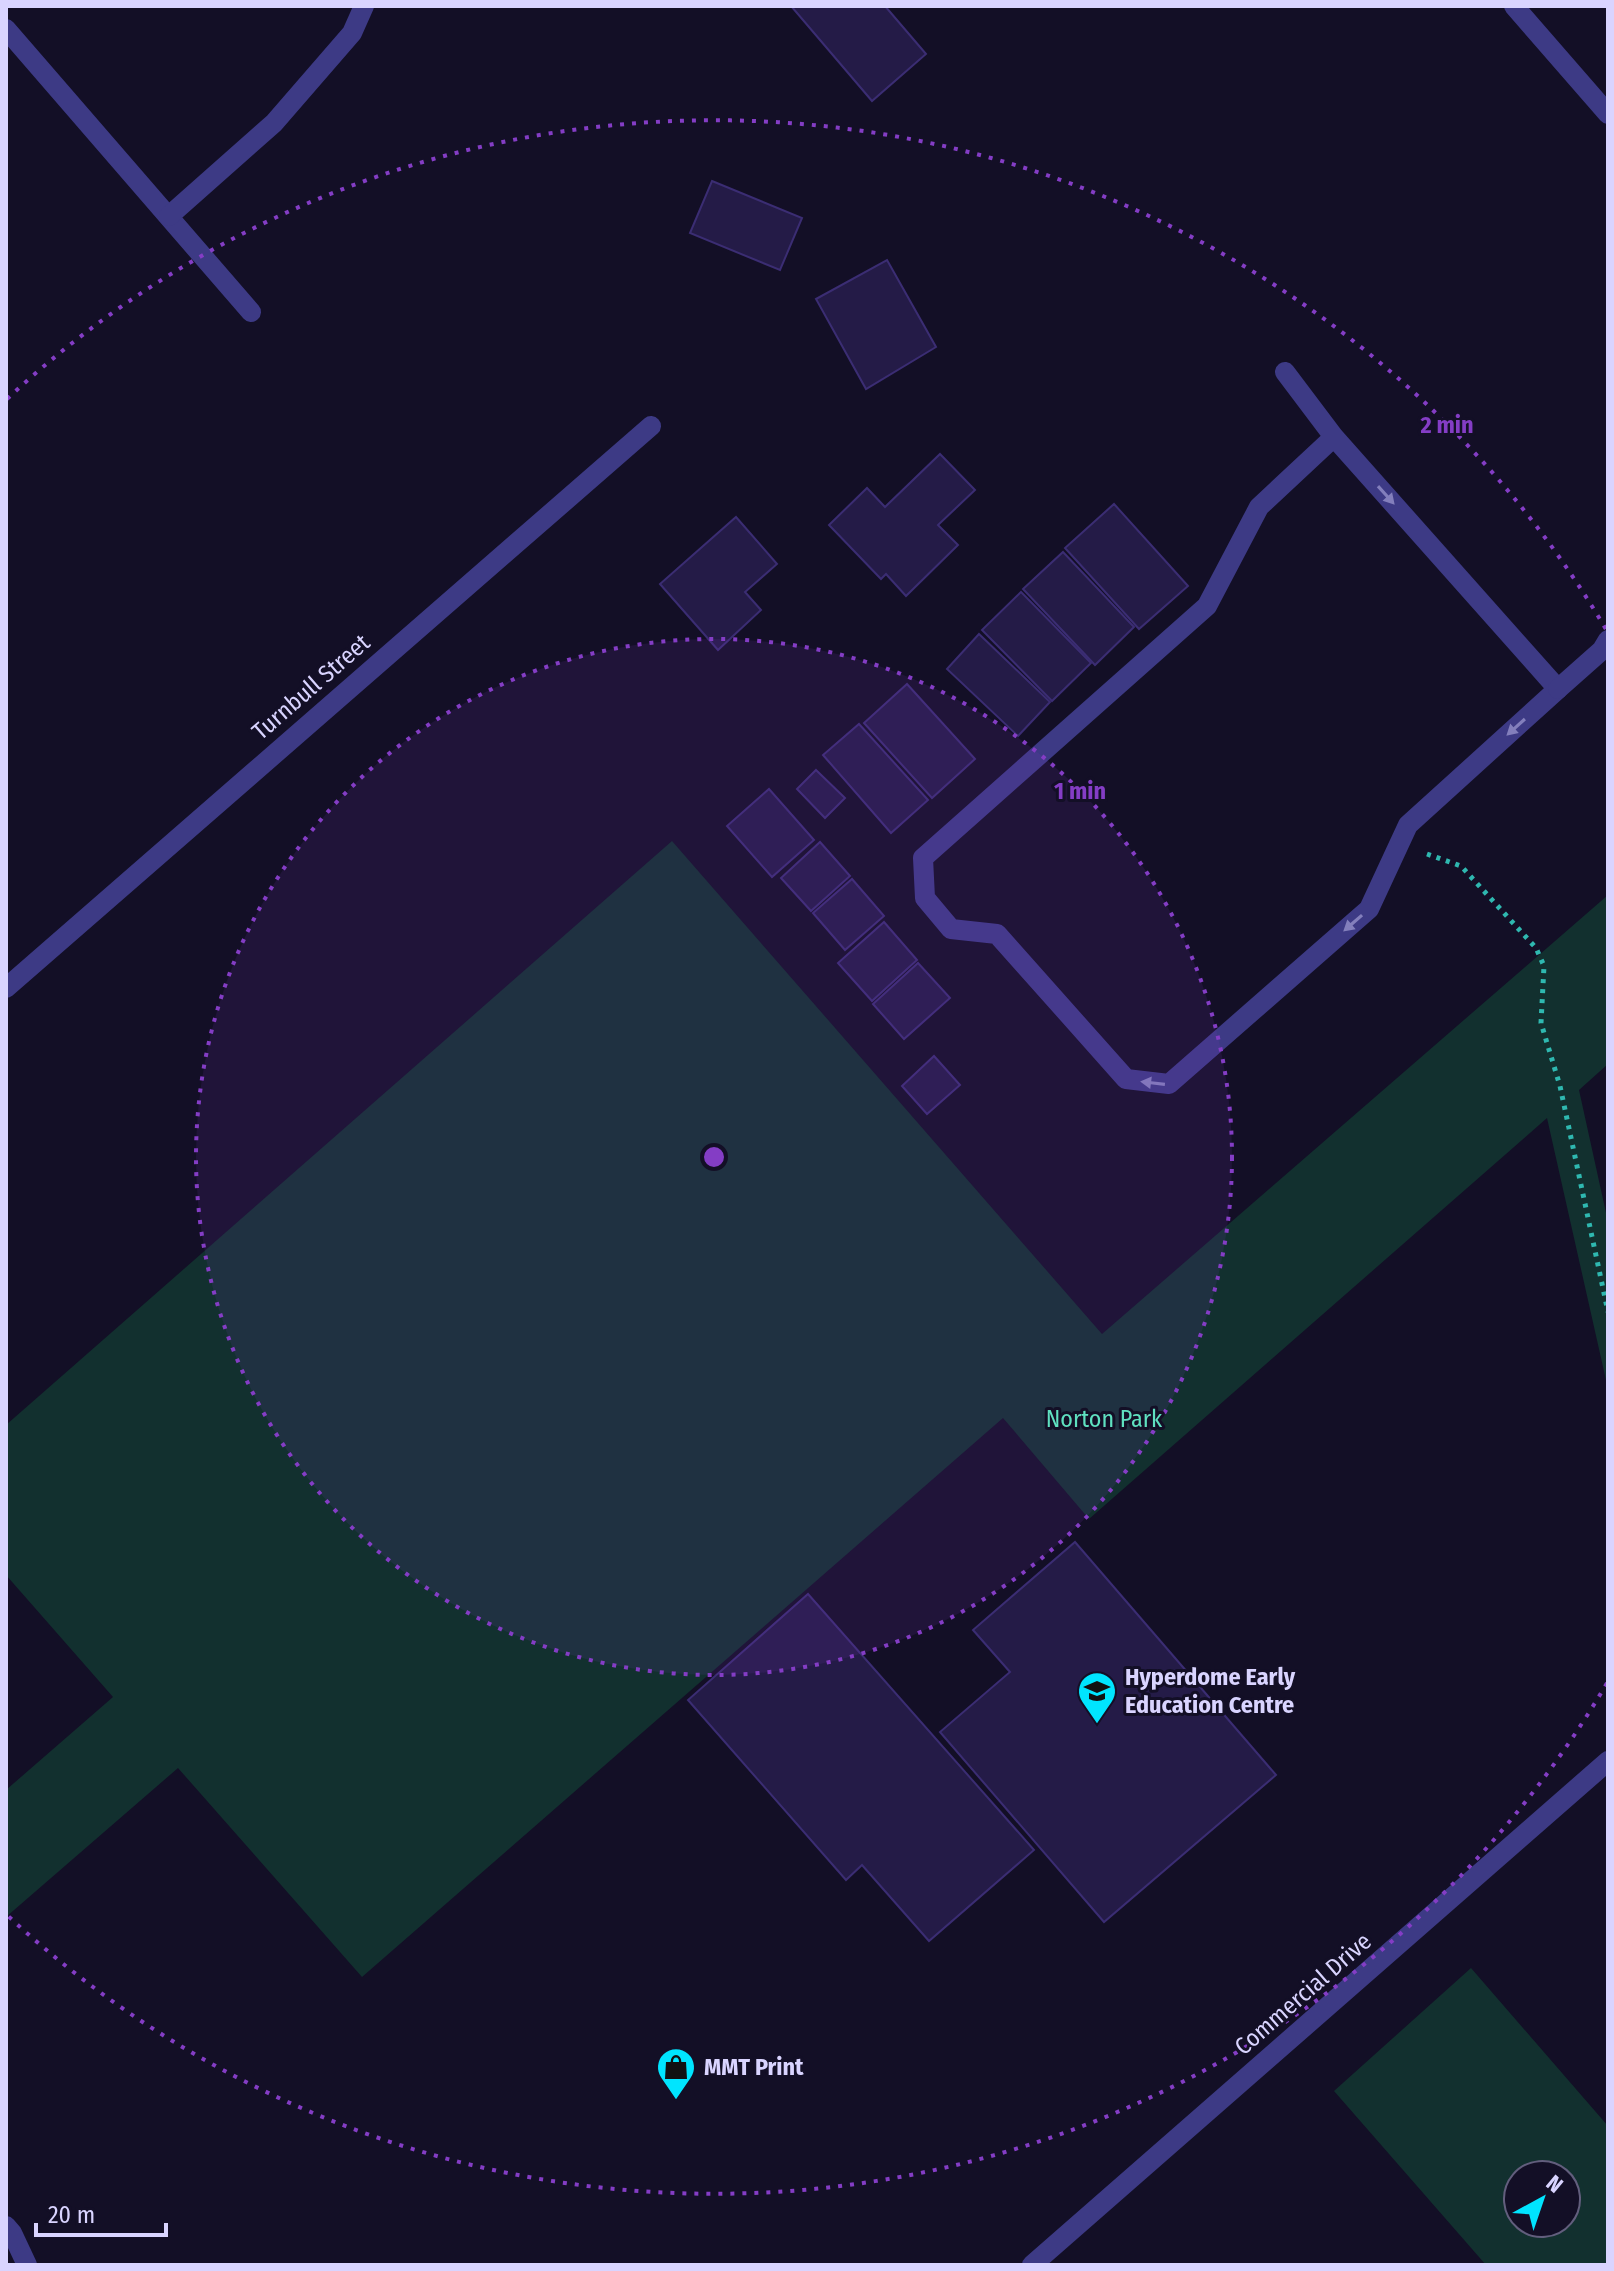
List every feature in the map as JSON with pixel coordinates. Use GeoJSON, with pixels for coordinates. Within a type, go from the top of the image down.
{"type":"FeatureCollection","features":[{"type":"Feature","properties":{"kind":"street"},"geometry":{"type":"LineString","coordinates":[[169,216],[274,123],[352,33],[364,6]]}},
{"type":"Feature","properties":{"kind":"street"},"geometry":{"type":"LineString","coordinates":[[1514,6],[1608,114]]}},
{"type":"Feature","properties":{"kind":"street"},"geometry":{"type":"LineString","coordinates":[[6,29],[251,312]]}},
{"type":"Feature","properties":{"kind":"street"},"geometry":{"type":"LineString","coordinates":[[1285,372],[1334,437],[1558,689]]}},
{"type":"Feature","properties":{"kind":"street","name":"Turnbull Street"},"geometry":{"type":"LineString","coordinates":[[6,988],[651,426]]}},
{"type":"Feature","properties":{"kind":"street"},"geometry":{"type":"LineString","coordinates":[[1334,437],[1259,507],[1207,606],[923,858],[925,898],[951,929],[997,934],[1126,1079],[1169,1084],[1369,909],[1408,825],[1602,650],[1608,640]]}},
{"type":"Feature","properties":{"kind":"street","name":"Commercial Drive"},"geometry":{"type":"LineString","coordinates":[[1032,2265],[1608,1761]]}},
{"type":"Feature","properties":{"kind":"street"},"geometry":{"type":"LineString","coordinates":[[6,2226],[27,2265]]}},
{"type":"Feature","properties":{"kind":"path"},"geometry":{"type":"LineString","coordinates":[[1399,844],[1461,866],[1536,948],[1544,966],[1541,1023],[1560,1086],[1608,1312]]}},
{"type":"Feature","properties":{"kind":"green space","name":"Norton Park"},"geometry":{"type":"Polygon","coordinates":[[[672,841],[1102,1334],[1608,895],[1608,1064],[1579,1090],[1608,1222],[1608,1389],[1547,1118],[1089,1519],[1003,1418],[362,1977],[178,1768],[6,1917],[6,1790],[113,1697],[6,1575],[6,1425],[672,841]]]}},
{"type":"Feature","properties":{"kind":"green space"},"geometry":{"type":"Polygon","coordinates":[[[1471,1968],[1608,2126],[1608,2265],[1486,2265],[1334,2091],[1471,1968]]]}},
{"type":"Feature","properties":{"kind":"building"},"geometry":{"type":"Polygon","coordinates":[[[791,6],[885,6],[926,54],[872,101],[791,6]]]}},
{"type":"Feature","properties":{"kind":"building"},"geometry":{"type":"Polygon","coordinates":[[[712,181],[802,218],[780,270],[690,233],[712,181]]]}},
{"type":"Feature","properties":{"kind":"building"},"geometry":{"type":"Polygon","coordinates":[[[887,260],[936,347],[866,389],[816,299],[887,260]]]}},
{"type":"Feature","properties":{"kind":"building"},"geometry":{"type":"Polygon","coordinates":[[[940,454],[975,490],[938,525],[958,545],[906,596],[886,574],[881,579],[829,525],[867,488],[885,507],[940,454]]]}},
{"type":"Feature","properties":{"kind":"building"},"geometry":{"type":"Polygon","coordinates":[[[1114,504],[1188,586],[1139,629],[1065,548],[1114,504]]]}},
{"type":"Feature","properties":{"kind":"building"},"geometry":{"type":"Polygon","coordinates":[[[736,517],[777,564],[745,592],[761,610],[718,650],[660,584],[736,517]]]}},
{"type":"Feature","properties":{"kind":"building"},"geometry":{"type":"Polygon","coordinates":[[[1063,552],[1134,627],[1095,665],[1023,589],[1063,552]]]}},
{"type":"Feature","properties":{"kind":"building"},"geometry":{"type":"Polygon","coordinates":[[[1021,592],[1091,663],[1052,701],[982,630],[1021,592]]]}},
{"type":"Feature","properties":{"kind":"building"},"geometry":{"type":"Polygon","coordinates":[[[979,634],[1050,702],[1018,736],[947,669],[979,634]]]}},
{"type":"Feature","properties":{"kind":"building"},"geometry":{"type":"Polygon","coordinates":[[[907,684],[975,759],[932,798],[864,723],[907,684]]]}},
{"type":"Feature","properties":{"kind":"building"},"geometry":{"type":"Polygon","coordinates":[[[859,724],[928,800],[891,833],[823,755],[859,724]]]}},
{"type":"Feature","properties":{"kind":"building"},"geometry":{"type":"Polygon","coordinates":[[[816,770],[845,798],[825,818],[797,789],[816,770]]]}},
{"type":"Feature","properties":{"kind":"building"},"geometry":{"type":"Polygon","coordinates":[[[769,789],[814,840],[772,877],[727,826],[769,789]]]}},
{"type":"Feature","properties":{"kind":"building"},"geometry":{"type":"Polygon","coordinates":[[[820,842],[850,876],[811,911],[781,878],[820,842]]]}},
{"type":"Feature","properties":{"kind":"building"},"geometry":{"type":"Polygon","coordinates":[[[852,879],[884,916],[845,950],[813,913],[852,879]]]}},
{"type":"Feature","properties":{"kind":"building"},"geometry":{"type":"Polygon","coordinates":[[[884,922],[917,960],[872,1001],[838,963],[884,922]]]}},
{"type":"Feature","properties":{"kind":"building"},"geometry":{"type":"Polygon","coordinates":[[[918,963],[950,998],[904,1039],[873,1004],[918,963]]]}},
{"type":"Feature","properties":{"kind":"building"},"geometry":{"type":"Polygon","coordinates":[[[934,1056],[960,1085],[927,1114],[902,1086],[934,1056]]]}},
{"type":"Feature","properties":{"kind":"building"},"geometry":{"type":"Polygon","coordinates":[[[1075,1542],[1276,1775],[1104,1922],[940,1732],[1010,1672],[973,1630],[1075,1542]]]}},
{"type":"Feature","properties":{"kind":"building"},"geometry":{"type":"Polygon","coordinates":[[[808,1594],[1034,1850],[929,1941],[862,1865],[846,1880],[688,1700],[808,1594]]]}},
{"type":"Feature","properties":{"kind":"place","name":"Hyperdome Early Education Centre"},"geometry":{"type":"Point","coordinates":[1097,1725]}},
{"type":"Feature","properties":{"kind":"place","name":"MMT Print"},"geometry":{"type":"Point","coordinates":[676,2101]}}]}
